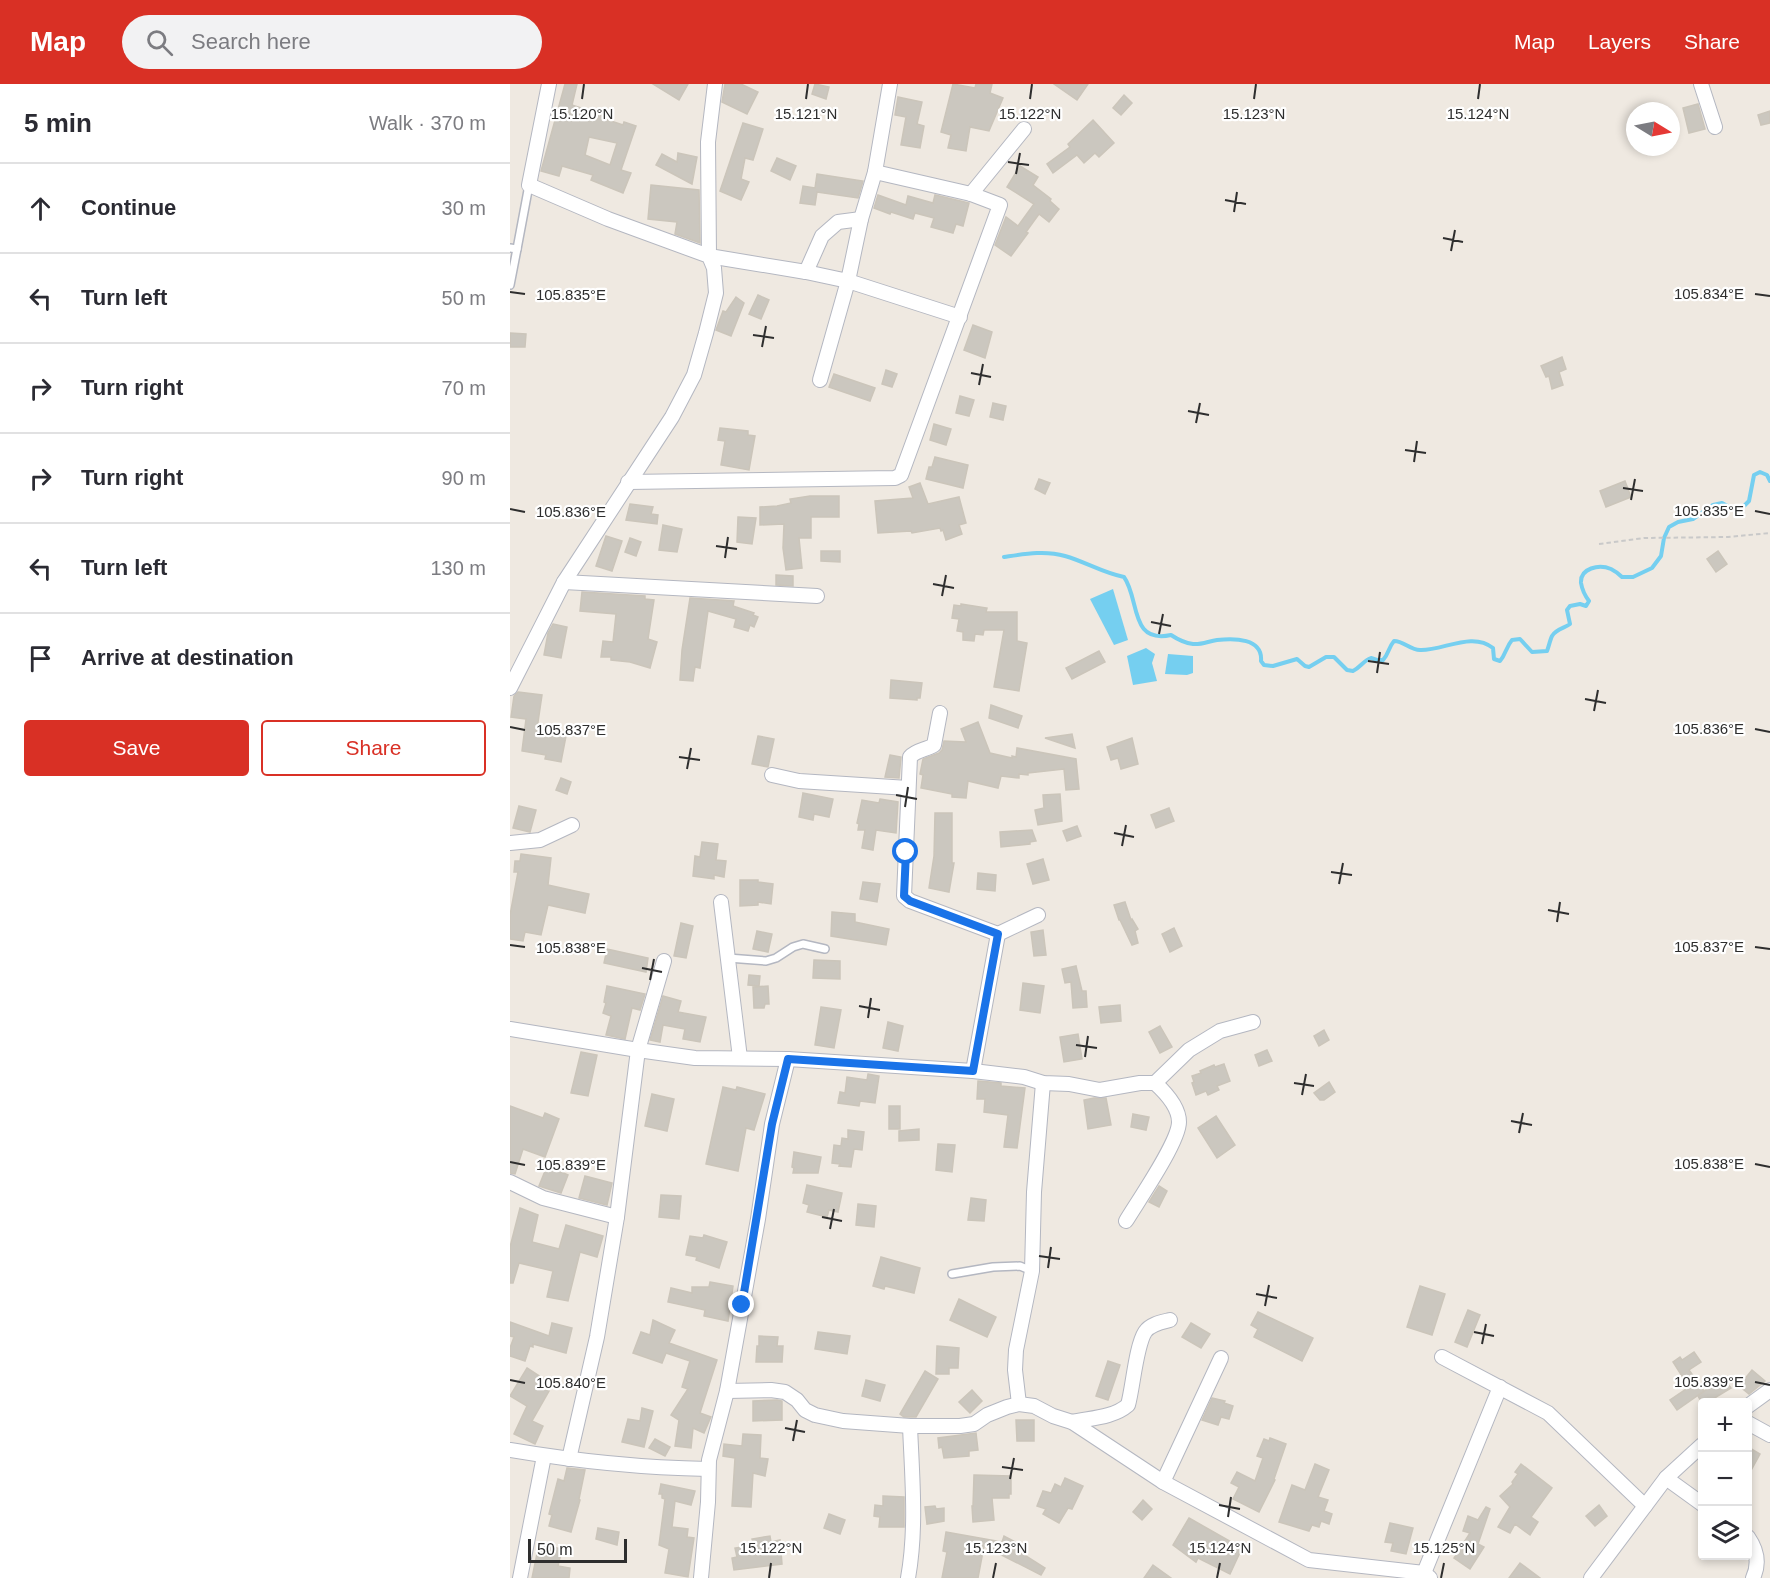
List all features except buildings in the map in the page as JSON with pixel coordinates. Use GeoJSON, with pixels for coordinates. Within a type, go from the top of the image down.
{"type":"FeatureCollection","features":[{"type":"Feature","properties":{"kind":"street"},"geometry":{"type":"LineString","coordinates":[[549,84],[529,184],[608,219],[709,256],[848,281],[960,317]]}},
{"type":"Feature","properties":{"kind":"street"},"geometry":{"type":"LineString","coordinates":[[510,688],[516,662],[564,582],[672,417],[694,375],[716,293],[714,268],[709,256],[708,142],[715,84]]}},
{"type":"Feature","properties":{"kind":"street"},"geometry":{"type":"LineString","coordinates":[[820,380],[875,172],[890,84]]}},
{"type":"Feature","properties":{"kind":"street"},"geometry":{"type":"LineString","coordinates":[[1701,84],[1715,127]]}},
{"type":"Feature","properties":{"kind":"street"},"geometry":{"type":"LineString","coordinates":[[970,194],[1024,129]]}},
{"type":"Feature","properties":{"kind":"street"},"geometry":{"type":"LineString","coordinates":[[628,482],[895,478],[902,475],[1000,205],[970,194],[875,172]]}},
{"type":"Feature","properties":{"kind":"street"},"geometry":{"type":"LineString","coordinates":[[806,272],[822,236],[838,222],[861,219]]}},
{"type":"Feature","properties":{"kind":"street"},"geometry":{"type":"LineString","coordinates":[[564,582],[817,597]]}},
{"type":"Feature","properties":{"kind":"street"},"geometry":{"type":"LineString","coordinates":[[940,713],[934,745],[914,752],[910,757],[904,896],[910,901],[998,934],[1038,915]]}},
{"type":"Feature","properties":{"kind":"street"},"geometry":{"type":"LineString","coordinates":[[772,775],[799,781],[908,788]]}},
{"type":"Feature","properties":{"kind":"street"},"geometry":{"type":"LineString","coordinates":[[510,843],[540,840],[572,825]]}},
{"type":"Feature","properties":{"kind":"street"},"geometry":{"type":"LineString","coordinates":[[721,902],[740,1058]]}},
{"type":"Feature","properties":{"kind":"street"},"geometry":{"type":"LineString","coordinates":[[973,1071],[998,934]]}},
{"type":"Feature","properties":{"kind":"street"},"geometry":{"type":"LineString","coordinates":[[569,1459],[597,1337],[617,1218],[638,1050],[664,961]]}},
{"type":"Feature","properties":{"kind":"street"},"geometry":{"type":"LineString","coordinates":[[1155,1083],[1189,1050],[1220,1031],[1253,1022]]}},
{"type":"Feature","properties":{"kind":"street"},"geometry":{"type":"LineString","coordinates":[[510,1029],[695,1058],[788,1059],[973,1071],[1100,1090],[1140,1083],[1155,1083],[1166,1092],[1175,1108],[1179,1123],[1174,1142],[1126,1221]]}},
{"type":"Feature","properties":{"kind":"street"},"geometry":{"type":"LineString","coordinates":[[701,1578],[708,1502],[708,1469],[727,1391],[758,1219],[772,1124],[788,1059]]}},
{"type":"Feature","properties":{"kind":"street"},"geometry":{"type":"LineString","coordinates":[[1019,1404],[1015,1370],[1016,1350],[1032,1271],[1034,1192],[1043,1083]]}},
{"type":"Feature","properties":{"kind":"street"},"geometry":{"type":"LineString","coordinates":[[510,1182],[543,1198],[617,1218]]}},
{"type":"Feature","properties":{"kind":"street"},"geometry":{"type":"LineString","coordinates":[[1072,1422],[1110,1414],[1123,1410],[1128,1405],[1145,1331],[1159,1322],[1170,1320]]}},
{"type":"Feature","properties":{"kind":"street"},"geometry":{"type":"LineString","coordinates":[[1442,1357],[1548,1413],[1645,1506]]}},
{"type":"Feature","properties":{"kind":"street"},"geometry":{"type":"LineString","coordinates":[[1163,1482],[1221,1358]]}},
{"type":"Feature","properties":{"kind":"street"},"geometry":{"type":"LineString","coordinates":[[727,1391],[785,1392],[797,1400],[805,1410],[815,1415],[843,1421],[910,1426],[974,1424],[987,1415],[1019,1404],[1034,1406],[1053,1416],[1072,1422],[1163,1482],[1308,1560],[1427,1576],[1500,1387]]}},
{"type":"Feature","properties":{"kind":"street"},"geometry":{"type":"LineString","coordinates":[[1752,1403],[1770,1390]]}},
{"type":"Feature","properties":{"kind":"street"},"geometry":{"type":"LineString","coordinates":[[1752,1425],[1770,1435]]}},
{"type":"Feature","properties":{"kind":"street"},"geometry":{"type":"LineString","coordinates":[[908,1578],[913,1509],[910,1426]]}},
{"type":"Feature","properties":{"kind":"street"},"geometry":{"type":"LineString","coordinates":[[1591,1578],[1666,1478],[1698,1448]]}},
{"type":"Feature","properties":{"kind":"street"},"geometry":{"type":"LineString","coordinates":[[510,1450],[569,1459],[672,1469],[708,1469]]}},
{"type":"Feature","properties":{"kind":"street"},"geometry":{"type":"LineString","coordinates":[[520,1578],[544,1456]]}},
{"type":"Feature","properties":{"kind":"street"},"geometry":{"type":"LineString","coordinates":[[1666,1478],[1698,1501]]}},
{"type":"Feature","properties":{"kind":"street"},"geometry":{"type":"LineString","coordinates":[[1752,1543],[1757,1556],[1753,1578]]}},
{"type":"Feature","properties":{"kind":"lane"},"geometry":{"type":"LineString","coordinates":[[510,285],[514,249],[529,184]]}},
{"type":"Feature","properties":{"kind":"lane"},"geometry":{"type":"LineString","coordinates":[[728,958],[766,961],[776,958],[792,947],[803,944],[825,949]]}},
{"type":"Feature","properties":{"kind":"lane"},"geometry":{"type":"LineString","coordinates":[[952,1274],[993,1267],[1020,1266],[1032,1271]]}},
{"type":"Feature","properties":{"kind":"path"},"geometry":{"type":"LineString","coordinates":[[1599,544],[1644,538],[1728,537],[1770,533]]}},
{"type":"Feature","properties":{"kind":"water"},"geometry":{"type":"Polygon","coordinates":[[[1113,589],[1128,640],[1114,645],[1090,599],[1113,589]]]}},
{"type":"Feature","properties":{"kind":"water"},"geometry":{"type":"Polygon","coordinates":[[[1146,648],[1155,654],[1152,663],[1157,681],[1133,685],[1127,656],[1146,648]]]}},
{"type":"Feature","properties":{"kind":"water"},"geometry":{"type":"Polygon","coordinates":[[[1168,654],[1193,656],[1193,673],[1165,674],[1168,654]]]}},
{"type":"Feature","properties":{"kind":"waterway"},"geometry":{"type":"LineString","coordinates":[[1004,557],[1034,553],[1057,554],[1124,577],[1129,586],[1138,618],[1148,633],[1158,636],[1171,635],[1193,644],[1224,639],[1246,641],[1257,648],[1264,665],[1273,666],[1297,659],[1309,667],[1326,657],[1334,657],[1347,670],[1353,671],[1371,658],[1383,660],[1394,641],[1420,650],[1476,641],[1493,648],[1494,659],[1500,661],[1512,640],[1520,639],[1532,652],[1547,651],[1554,634],[1570,624],[1567,610],[1570,606],[1580,604],[1586,606],[1589,601],[1581,583],[1587,571],[1596,567],[1606,568],[1622,577],[1633,577],[1652,568],[1661,556],[1664,538],[1669,527],[1678,522],[1693,519],[1713,505],[1722,503],[1731,508],[1742,508],[1749,501],[1754,475],[1760,472],[1767,475],[1770,481]]}},
{"type":"Feature","properties":{"kind":"route"},"geometry":{"type":"LineString","coordinates":[[742,1305],[772,1124],[788,1059],[973,1071],[998,934],[910,901],[904,896],[906,852]]}}]}
